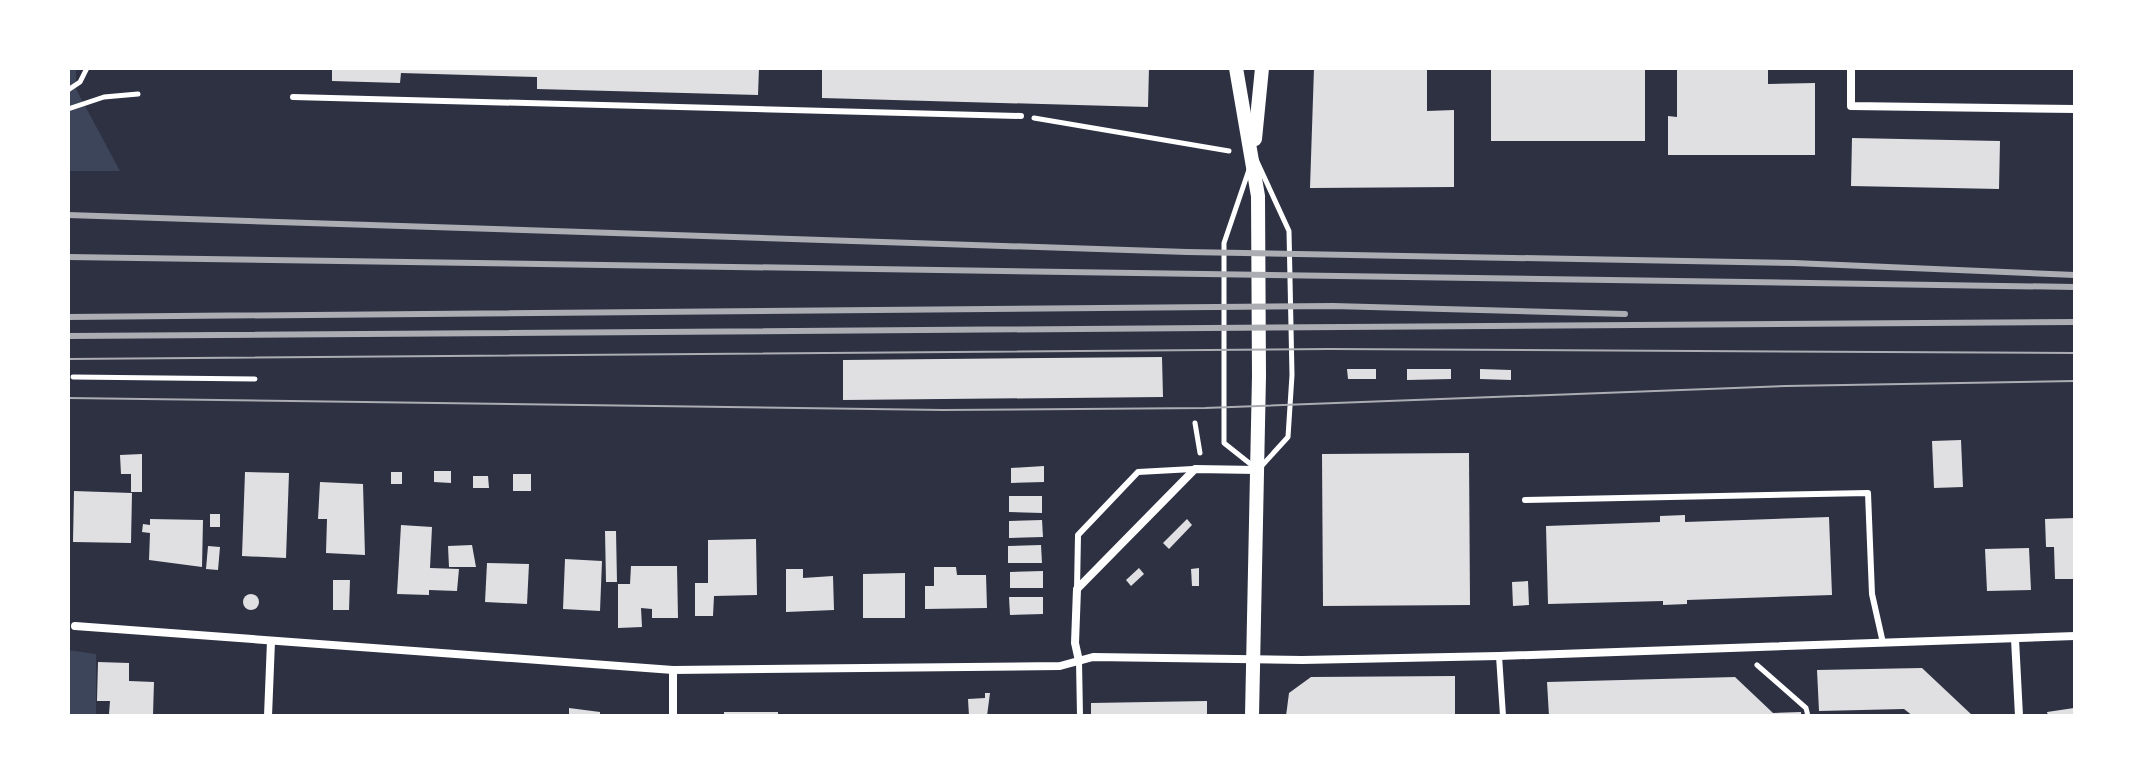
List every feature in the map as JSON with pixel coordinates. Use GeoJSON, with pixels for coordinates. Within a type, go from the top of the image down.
{"type":"FeatureCollection","features":[{"type":"Feature","properties":{"kind":"street"},"geometry":{"type":"LineString","coordinates":[[1236,68],[1254,155],[1259,238],[1252,716]]}},
{"type":"Feature","properties":{"kind":"street"},"geometry":{"type":"LineString","coordinates":[[1254,155],[1262,68]]}},
{"type":"Feature","properties":{"kind":"street"},"geometry":{"type":"LineString","coordinates":[[1851,68],[1851,106],[2075,109]]}},
{"type":"Feature","properties":{"kind":"street"},"geometry":{"type":"LineString","coordinates":[[1079,661],[1075,643],[1077,589],[1199,469],[1258,470]]}},
{"type":"Feature","properties":{"kind":"street"},"geometry":{"type":"LineString","coordinates":[[75,626],[673,670],[1060,666],[1093,657],[1499,656],[2075,636]]}},
{"type":"Feature","properties":{"kind":"street"},"geometry":{"type":"LineString","coordinates":[[2015,639],[2019,716]]}},
{"type":"Feature","properties":{"kind":"street"},"geometry":{"type":"LineString","coordinates":[[268,716],[271,641]]}},
{"type":"Feature","properties":{"kind":"street"},"geometry":{"type":"LineString","coordinates":[[673,670],[673,716]]}},
{"type":"Feature","properties":{"kind":"lane"},"geometry":{"type":"LineString","coordinates":[[293,97],[1021,116]]}},
{"type":"Feature","properties":{"kind":"lane"},"geometry":{"type":"LineString","coordinates":[[1077,589],[1078,535],[1138,472],[1199,469]]}},
{"type":"Feature","properties":{"kind":"lane"},"geometry":{"type":"LineString","coordinates":[[1525,500],[1868,493],[1872,594],[1883,643]]}},
{"type":"Feature","properties":{"kind":"lane"},"geometry":{"type":"LineString","coordinates":[[1499,656],[1503,716]]}},
{"type":"Feature","properties":{"kind":"lane"},"geometry":{"type":"LineString","coordinates":[[1079,661],[1080,716]]}},
{"type":"Feature","properties":{"kind":"path"},"geometry":{"type":"LineString","coordinates":[[68,90],[80,82],[87,68]]}},
{"type":"Feature","properties":{"kind":"path"},"geometry":{"type":"LineString","coordinates":[[68,109],[104,97],[138,94]]}},
{"type":"Feature","properties":{"kind":"path"},"geometry":{"type":"LineString","coordinates":[[1021,116],[1254,155]]}},
{"type":"Feature","properties":{"kind":"path"},"geometry":{"type":"LineString","coordinates":[[1254,155],[1289,231],[1292,375],[1288,437],[1258,470],[1224,443],[1224,243],[1254,155]]}},
{"type":"Feature","properties":{"kind":"path"},"geometry":{"type":"LineString","coordinates":[[73,377],[255,379]]}},
{"type":"Feature","properties":{"kind":"path"},"geometry":{"type":"LineString","coordinates":[[1195,423],[1199,469]]}},
{"type":"Feature","properties":{"kind":"path"},"geometry":{"type":"LineString","coordinates":[[1738,649],[1806,708],[1808,716]]}},
{"type":"Feature","properties":{"kind":"shaded area"},"geometry":{"type":"Polygon","coordinates":[[[68,68],[76,68],[76,89],[120,171],[68,171],[68,68]]]}},
{"type":"Feature","properties":{"kind":"shaded area"},"geometry":{"type":"Polygon","coordinates":[[[68,650],[96,654],[96,716],[68,716],[68,650]]]}},
{"type":"Feature","properties":{"kind":"building"},"geometry":{"type":"Polygon","coordinates":[[[332,68],[759,68],[758,95],[537,89],[537,77],[401,73],[400,83],[332,81],[332,68]]]}},
{"type":"Feature","properties":{"kind":"building"},"geometry":{"type":"Polygon","coordinates":[[[822,68],[1149,68],[1148,107],[822,98],[822,68]]]}},
{"type":"Feature","properties":{"kind":"building"},"geometry":{"type":"Polygon","coordinates":[[[1314,68],[1427,68],[1427,111],[1454,110],[1454,187],[1310,188],[1314,68]]]}},
{"type":"Feature","properties":{"kind":"building"},"geometry":{"type":"Polygon","coordinates":[[[1491,68],[1645,68],[1645,141],[1491,141],[1491,68]]]}},
{"type":"Feature","properties":{"kind":"building"},"geometry":{"type":"Polygon","coordinates":[[[1677,68],[1768,68],[1768,84],[1815,83],[1815,155],[1668,155],[1668,116],[1677,117],[1677,68]]]}},
{"type":"Feature","properties":{"kind":"building"},"geometry":{"type":"Polygon","coordinates":[[[1852,138],[2000,141],[1999,189],[1851,186],[1852,138]]]}},
{"type":"Feature","properties":{"kind":"building"},"geometry":{"type":"Polygon","coordinates":[[[1162,357],[1163,397],[843,400],[843,360],[1162,357]]]}},
{"type":"Feature","properties":{"kind":"building"},"geometry":{"type":"Polygon","coordinates":[[[1347,369],[1376,369],[1376,379],[1348,379],[1347,369]]]}},
{"type":"Feature","properties":{"kind":"building"},"geometry":{"type":"Polygon","coordinates":[[[1407,369],[1451,369],[1451,379],[1407,380],[1407,369]]]}},
{"type":"Feature","properties":{"kind":"building"},"geometry":{"type":"Polygon","coordinates":[[[1480,369],[1511,370],[1511,380],[1480,379],[1480,369]]]}},
{"type":"Feature","properties":{"kind":"building"},"geometry":{"type":"Polygon","coordinates":[[[1961,440],[1963,487],[1934,488],[1932,441],[1961,440]]]}},
{"type":"Feature","properties":{"kind":"building"},"geometry":{"type":"Polygon","coordinates":[[[1469,453],[1470,605],[1323,606],[1322,454],[1469,453]]]}},
{"type":"Feature","properties":{"kind":"building"},"geometry":{"type":"Polygon","coordinates":[[[142,454],[142,492],[131,492],[131,474],[121,474],[120,455],[142,454]]]}},
{"type":"Feature","properties":{"kind":"building"},"geometry":{"type":"Polygon","coordinates":[[[1044,466],[1044,482],[1011,483],[1011,468],[1044,466]]]}},
{"type":"Feature","properties":{"kind":"building"},"geometry":{"type":"Polygon","coordinates":[[[434,471],[451,471],[451,483],[434,482],[434,471]]]}},
{"type":"Feature","properties":{"kind":"building"},"geometry":{"type":"Polygon","coordinates":[[[245,472],[289,473],[286,558],[242,556],[245,472]]]}},
{"type":"Feature","properties":{"kind":"building"},"geometry":{"type":"Polygon","coordinates":[[[391,472],[402,472],[402,484],[391,484],[391,472]]]}},
{"type":"Feature","properties":{"kind":"building"},"geometry":{"type":"Polygon","coordinates":[[[513,474],[531,474],[531,491],[513,491],[513,474]]]}},
{"type":"Feature","properties":{"kind":"building"},"geometry":{"type":"Polygon","coordinates":[[[473,476],[488,476],[489,488],[473,488],[473,476]]]}},
{"type":"Feature","properties":{"kind":"building"},"geometry":{"type":"Polygon","coordinates":[[[320,482],[363,484],[365,555],[326,553],[327,519],[318,519],[320,482]]]}},
{"type":"Feature","properties":{"kind":"building"},"geometry":{"type":"Polygon","coordinates":[[[74,491],[132,493],[131,543],[73,542],[74,491]]]}},
{"type":"Feature","properties":{"kind":"building"},"geometry":{"type":"Polygon","coordinates":[[[1009,496],[1042,496],[1042,513],[1009,512],[1009,496]]]}},
{"type":"Feature","properties":{"kind":"building"},"geometry":{"type":"Polygon","coordinates":[[[210,514],[220,514],[220,527],[210,527],[210,514]]]}},
{"type":"Feature","properties":{"kind":"building"},"geometry":{"type":"Polygon","coordinates":[[[1685,515],[1685,522],[1829,517],[1832,595],[1687,600],[1687,604],[1663,605],[1663,601],[1548,604],[1546,526],[1660,522],[1660,516],[1685,515]]]}},
{"type":"Feature","properties":{"kind":"building"},"geometry":{"type":"Polygon","coordinates":[[[2075,518],[2075,579],[2055,579],[2054,547],[2046,547],[2045,519],[2075,518]]]}},
{"type":"Feature","properties":{"kind":"building"},"geometry":{"type":"Polygon","coordinates":[[[150,519],[203,520],[202,567],[149,560],[150,533],[142,532],[143,524],[150,525],[150,519]]]}},
{"type":"Feature","properties":{"kind":"building"},"geometry":{"type":"Polygon","coordinates":[[[1187,519],[1192,525],[1169,549],[1163,543],[1187,519]]]}},
{"type":"Feature","properties":{"kind":"building"},"geometry":{"type":"Polygon","coordinates":[[[1042,520],[1043,537],[1009,538],[1009,521],[1042,520]]]}},
{"type":"Feature","properties":{"kind":"building"},"geometry":{"type":"Polygon","coordinates":[[[401,525],[432,527],[430,568],[459,569],[457,591],[429,590],[429,595],[397,594],[401,525]]]}},
{"type":"Feature","properties":{"kind":"building"},"geometry":{"type":"Polygon","coordinates":[[[605,531],[616,531],[617,582],[606,582],[605,531]]]}},
{"type":"Feature","properties":{"kind":"building"},"geometry":{"type":"Polygon","coordinates":[[[756,539],[757,595],[714,596],[713,616],[695,616],[695,583],[708,583],[708,540],[756,539]]]}},
{"type":"Feature","properties":{"kind":"building"},"geometry":{"type":"Polygon","coordinates":[[[472,545],[476,567],[449,567],[448,546],[472,545]]]}},
{"type":"Feature","properties":{"kind":"building"},"geometry":{"type":"Polygon","coordinates":[[[1041,545],[1042,563],[1008,563],[1008,546],[1041,545]]]}},
{"type":"Feature","properties":{"kind":"building"},"geometry":{"type":"Polygon","coordinates":[[[208,546],[220,547],[218,570],[206,569],[208,546]]]}},
{"type":"Feature","properties":{"kind":"building"},"geometry":{"type":"Polygon","coordinates":[[[2029,548],[2031,590],[1987,591],[1985,549],[2029,548]]]}},
{"type":"Feature","properties":{"kind":"building"},"geometry":{"type":"Polygon","coordinates":[[[565,559],[602,561],[600,611],[563,609],[565,559]]]}},
{"type":"Feature","properties":{"kind":"building"},"geometry":{"type":"Polygon","coordinates":[[[487,563],[529,564],[527,604],[485,602],[487,563]]]}},
{"type":"Feature","properties":{"kind":"building"},"geometry":{"type":"Polygon","coordinates":[[[631,566],[677,566],[678,618],[652,618],[652,609],[641,608],[642,627],[618,628],[618,584],[630,584],[631,566]]]}},
{"type":"Feature","properties":{"kind":"building"},"geometry":{"type":"Polygon","coordinates":[[[934,567],[956,567],[957,575],[986,575],[987,608],[925,609],[925,586],[934,586],[934,567]]]}},
{"type":"Feature","properties":{"kind":"building"},"geometry":{"type":"Polygon","coordinates":[[[1139,568],[1144,574],[1131,586],[1126,580],[1139,568]]]}},
{"type":"Feature","properties":{"kind":"building"},"geometry":{"type":"Polygon","coordinates":[[[1199,568],[1199,586],[1192,586],[1191,569],[1199,568]]]}},
{"type":"Feature","properties":{"kind":"building"},"geometry":{"type":"Polygon","coordinates":[[[786,569],[803,569],[803,578],[833,576],[834,610],[786,612],[786,569]]]}},
{"type":"Feature","properties":{"kind":"building"},"geometry":{"type":"Polygon","coordinates":[[[1043,571],[1043,588],[1010,588],[1010,572],[1043,571]]]}},
{"type":"Feature","properties":{"kind":"building"},"geometry":{"type":"Polygon","coordinates":[[[905,573],[905,618],[863,618],[863,574],[905,573]]]}},
{"type":"Feature","properties":{"kind":"building"},"geometry":{"type":"Polygon","coordinates":[[[333,580],[350,580],[349,610],[333,610],[333,580]]]}},
{"type":"Feature","properties":{"kind":"building"},"geometry":{"type":"Polygon","coordinates":[[[1528,581],[1529,605],[1513,606],[1512,582],[1528,581]]]}},
{"type":"Feature","properties":{"kind":"building"},"geometry":{"type":"Polygon","coordinates":[[[248,594],[254,594],[259,602],[257,608],[248,610],[243,605],[243,599],[248,594]]]}},
{"type":"Feature","properties":{"kind":"building"},"geometry":{"type":"Polygon","coordinates":[[[1009,597],[1043,597],[1043,614],[1010,615],[1009,597]]]}},
{"type":"Feature","properties":{"kind":"building"},"geometry":{"type":"Polygon","coordinates":[[[98,662],[129,663],[129,681],[154,682],[153,715],[109,714],[110,701],[97,701],[98,662]]]}},
{"type":"Feature","properties":{"kind":"building"},"geometry":{"type":"Polygon","coordinates":[[[1922,668],[1973,716],[1913,716],[1904,709],[1819,711],[1817,670],[1922,668]]]}},
{"type":"Feature","properties":{"kind":"building"},"geometry":{"type":"Polygon","coordinates":[[[1455,676],[1455,714],[1286,716],[1289,693],[1311,677],[1455,676]]]}},
{"type":"Feature","properties":{"kind":"building"},"geometry":{"type":"Polygon","coordinates":[[[1735,677],[1773,713],[1801,712],[1801,716],[1549,716],[1547,682],[1735,677]]]}},
{"type":"Feature","properties":{"kind":"building"},"geometry":{"type":"Polygon","coordinates":[[[985,693],[990,693],[987,716],[969,716],[968,699],[985,698],[985,693]]]}},
{"type":"Feature","properties":{"kind":"building"},"geometry":{"type":"Polygon","coordinates":[[[1207,701],[1207,716],[1091,716],[1091,703],[1207,701]]]}},
{"type":"Feature","properties":{"kind":"building"},"geometry":{"type":"Polygon","coordinates":[[[569,708],[600,712],[600,716],[569,716],[569,708]]]}},
{"type":"Feature","properties":{"kind":"building"},"geometry":{"type":"Polygon","coordinates":[[[2074,708],[2075,716],[2048,716],[2047,712],[2074,708]]]}},
{"type":"Feature","properties":{"kind":"building"},"geometry":{"type":"Polygon","coordinates":[[[724,712],[778,712],[778,716],[724,716],[724,712]]]}},
{"type":"Feature","properties":{"kind":"tram line"},"geometry":{"type":"LineString","coordinates":[[68,359],[1329,349],[2075,353]]}},
{"type":"Feature","properties":{"kind":"tram line"},"geometry":{"type":"LineString","coordinates":[[68,398],[943,410],[1205,408],[1786,386],[2075,381]]}},
{"type":"Feature","properties":{"kind":"railway"},"geometry":{"type":"LineString","coordinates":[[68,215],[1187,252],[1794,263],[2075,275]]}},
{"type":"Feature","properties":{"kind":"railway"},"geometry":{"type":"LineString","coordinates":[[68,257],[2075,287]]}},
{"type":"Feature","properties":{"kind":"railway"},"geometry":{"type":"LineString","coordinates":[[68,317],[1333,306],[1625,314]]}},
{"type":"Feature","properties":{"kind":"railway"},"geometry":{"type":"LineString","coordinates":[[68,336],[2075,322]]}}]}
